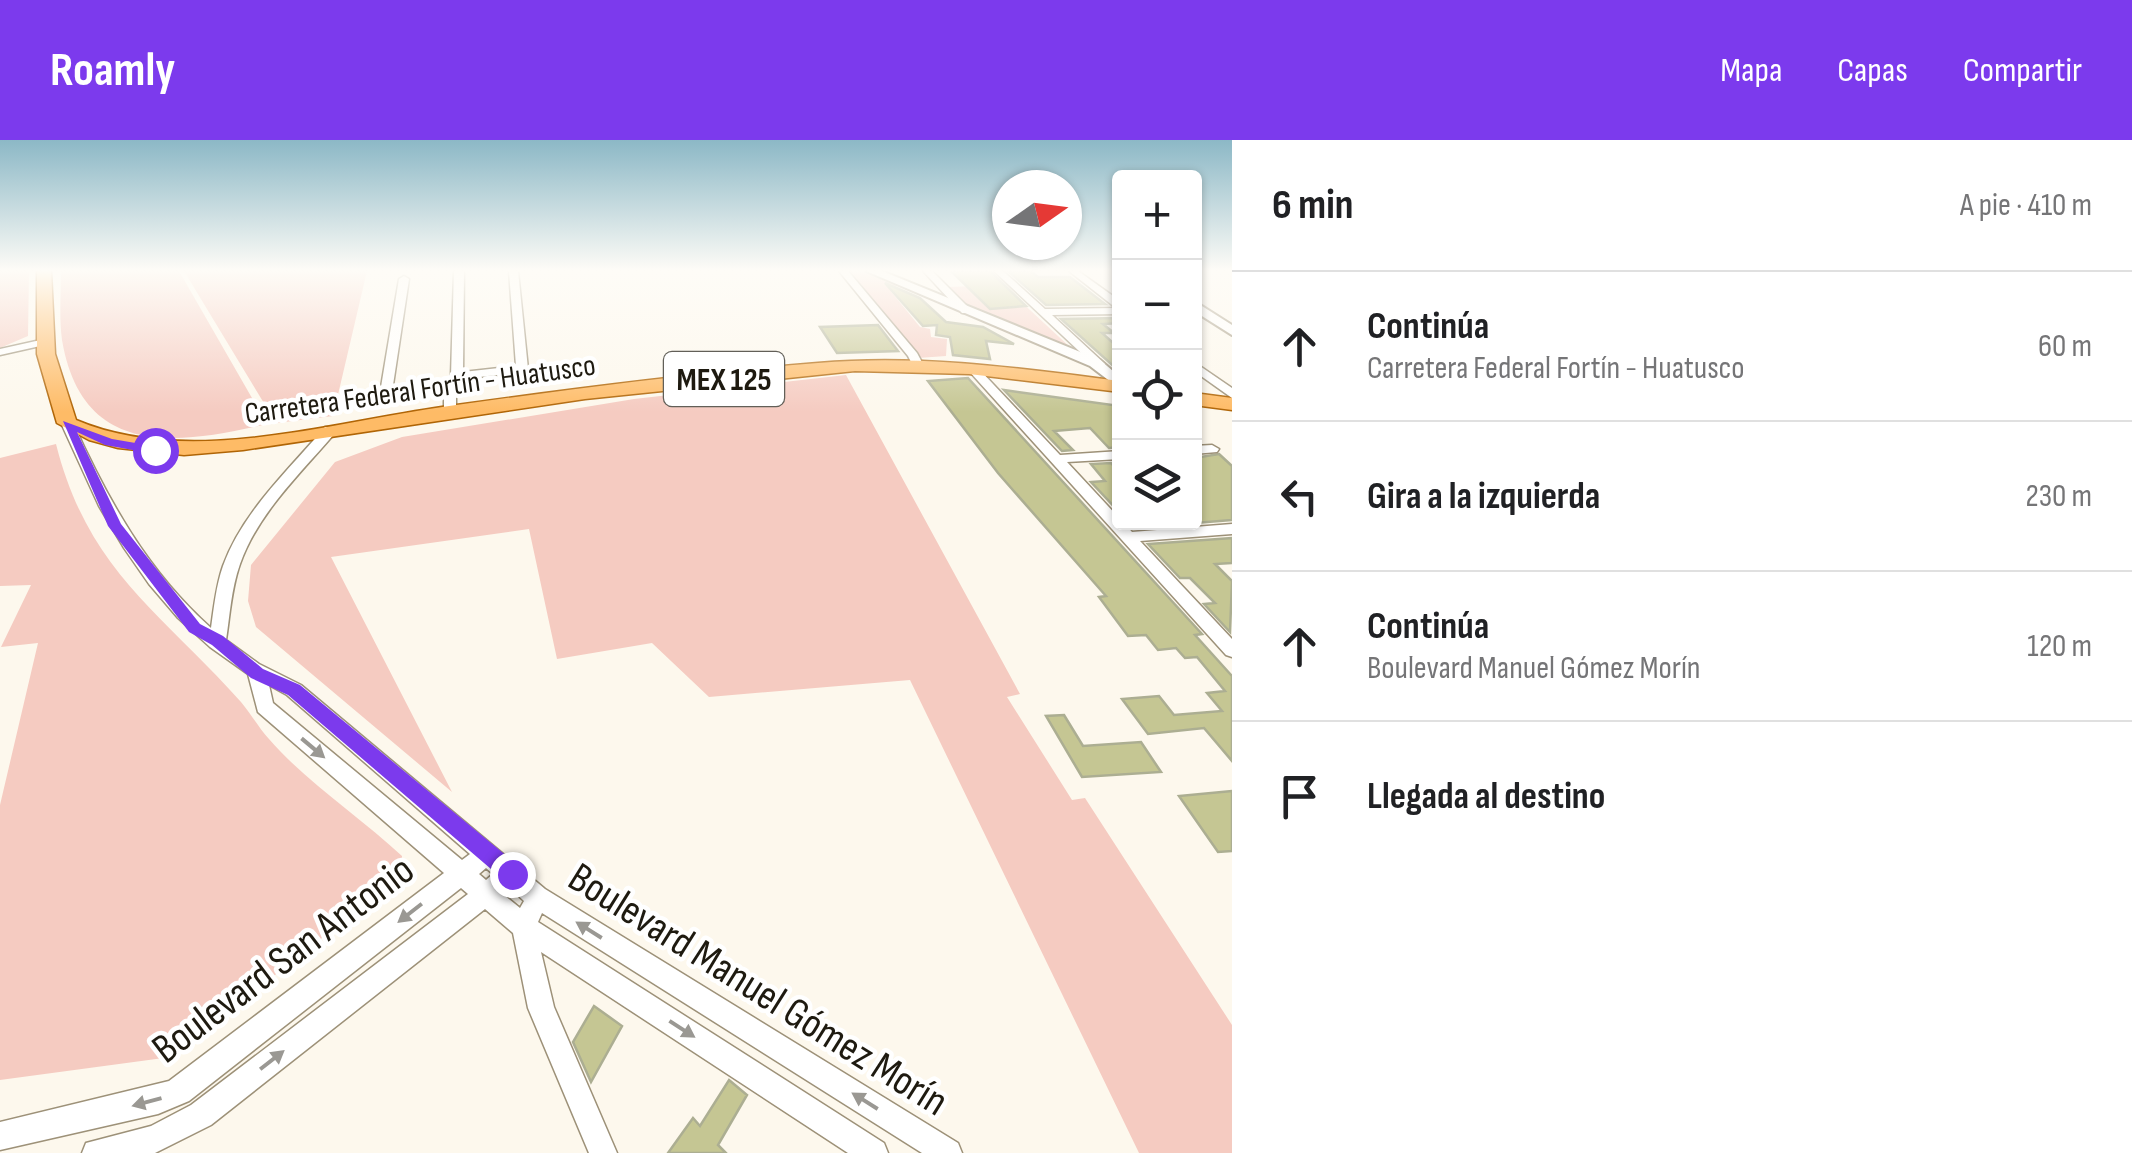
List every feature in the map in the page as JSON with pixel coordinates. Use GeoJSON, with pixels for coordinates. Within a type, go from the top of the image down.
{"type":"FeatureCollection","features":[{"type":"Feature","properties":{"kind":"main road"},"geometry":{"type":"LineString","coordinates":[[45,318],[45,342],[67,423]]}},
{"type":"Feature","properties":{"kind":"main road","name":"Carretera Federal Fortín - Huatusco"},"geometry":{"type":"LineString","coordinates":[[67,423],[109,442],[166,450],[221,448],[450,412],[820,368],[973,369],[1112,385]]}},
{"type":"Feature","properties":{"kind":"main road"},"geometry":{"type":"LineString","coordinates":[[1202,399],[1232,404]]}},
{"type":"Feature","properties":{"kind":"street"},"geometry":{"type":"LineString","coordinates":[[398,318],[387,386],[395,390],[515,372],[524,366],[518,318]]}},
{"type":"Feature","properties":{"kind":"street"},"geometry":{"type":"LineString","coordinates":[[450,412],[456,318]]}},
{"type":"Feature","properties":{"kind":"street"},"geometry":{"type":"LineString","coordinates":[[880,318],[918,366]]}},
{"type":"Feature","properties":{"kind":"street"},"geometry":{"type":"LineString","coordinates":[[984,318],[1101,366]]}},
{"type":"Feature","properties":{"kind":"street"},"geometry":{"type":"LineString","coordinates":[[1051,318],[1112,378]]}},
{"type":"Feature","properties":{"kind":"street"},"geometry":{"type":"LineString","coordinates":[[0,352],[45,342]]}},
{"type":"Feature","properties":{"kind":"street"},"geometry":{"type":"LineString","coordinates":[[973,369],[1230,646]]}},
{"type":"Feature","properties":{"kind":"street"},"geometry":{"type":"LineString","coordinates":[[1202,371],[1232,394]]}},
{"type":"Feature","properties":{"kind":"street"},"geometry":{"type":"LineString","coordinates":[[67,423],[115,526],[194,628],[217,640],[257,674]]}},
{"type":"Feature","properties":{"kind":"street"},"geometry":{"type":"LineString","coordinates":[[217,640],[226,580],[235,554],[263,510],[330,430]]}},
{"type":"Feature","properties":{"kind":"street"},"geometry":{"type":"LineString","coordinates":[[1202,449],[1212,448]]}},
{"type":"Feature","properties":{"kind":"street"},"geometry":{"type":"LineString","coordinates":[[1054,459],[1112,455]]}},
{"type":"Feature","properties":{"kind":"street"},"geometry":{"type":"LineString","coordinates":[[1126,537],[1232,530]]}},
{"type":"Feature","properties":{"kind":"street","name":"Boulevard Manuel Gómez Morín"},"geometry":{"type":"LineString","coordinates":[[257,674],[294,690],[538,897],[948,1153]]}},
{"type":"Feature","properties":{"kind":"street","name":"Boulevard Manuel Gómez Morín"},"geometry":{"type":"LineString","coordinates":[[257,674],[265,707],[524,928],[874,1153]]}},
{"type":"Feature","properties":{"kind":"street","name":"Boulevard San Antonio"},"geometry":{"type":"LineString","coordinates":[[0,1136],[158,1100],[179,1091],[487,854]]}},
{"type":"Feature","properties":{"kind":"street","name":"Boulevard San Antonio"},"geometry":{"type":"LineString","coordinates":[[96,1153],[155,1139],[200,1115],[512,874]]}},
{"type":"Feature","properties":{"kind":"street"},"geometry":{"type":"LineString","coordinates":[[538,897],[524,928],[541,1008],[603,1153]]}},
{"type":"Feature","properties":{"kind":"shaded area"},"geometry":{"type":"Polygon","coordinates":[[[0,318],[28,318],[28,336],[0,348],[0,318]]]}},
{"type":"Feature","properties":{"kind":"shaded area"},"geometry":{"type":"Polygon","coordinates":[[[60,318],[206,318],[267,424],[199,437],[167,438],[137,434],[111,424],[89,406],[73,378],[60,318]]]}},
{"type":"Feature","properties":{"kind":"shaded area"},"geometry":{"type":"Polygon","coordinates":[[[213,318],[356,318],[333,416],[276,423],[213,318]]]}},
{"type":"Feature","properties":{"kind":"shaded area"},"geometry":{"type":"Polygon","coordinates":[[[886,318],[913,318],[920,327],[930,329],[931,337],[947,339],[946,356],[918,358],[886,318]]]}},
{"type":"Feature","properties":{"kind":"shaded area"},"geometry":{"type":"Polygon","coordinates":[[[992,318],[1039,318],[1072,349],[992,318]]]}},
{"type":"Feature","properties":{"kind":"shaded area"},"geometry":{"type":"Polygon","coordinates":[[[846,375],[1020,694],[1007,697],[1072,800],[1085,798],[1232,1025],[1232,1153],[1139,1153],[910,680],[709,697],[652,643],[557,659],[529,529],[331,557],[452,792],[256,627],[248,601],[251,565],[335,462],[402,437],[634,399],[846,375]]]}},
{"type":"Feature","properties":{"kind":"shaded area"},"geometry":{"type":"Polygon","coordinates":[[[56,444],[87,525],[130,587],[241,702],[283,754],[402,856],[402,875],[171,1057],[0,1080],[0,805],[38,643],[1,647],[31,585],[0,586],[0,458],[56,444]]]}},
{"type":"Feature","properties":{"kind":"building"},"geometry":{"type":"Polygon","coordinates":[[[916,318],[942,318],[983,327],[1014,344],[986,341],[990,359],[953,355],[950,337],[936,335],[937,325],[923,326],[916,318]]]}},
{"type":"Feature","properties":{"kind":"building"},"geometry":{"type":"Polygon","coordinates":[[[1112,318],[1112,323],[1103,324],[1112,333],[1102,333],[1112,342],[1112,365],[1061,319],[1112,318]]]}},
{"type":"Feature","properties":{"kind":"building"},"geometry":{"type":"Polygon","coordinates":[[[878,325],[898,351],[837,353],[820,327],[878,325]]]}},
{"type":"Feature","properties":{"kind":"building"},"geometry":{"type":"Polygon","coordinates":[[[968,378],[1202,634],[1195,635],[1232,676],[1232,761],[1204,728],[1148,734],[1122,699],[1159,696],[1174,715],[1222,711],[1207,693],[1225,691],[1197,657],[1185,658],[1176,648],[1158,650],[1146,635],[1128,636],[1099,597],[1106,596],[998,473],[928,381],[968,378]]]}},
{"type":"Feature","properties":{"kind":"building"},"geometry":{"type":"Polygon","coordinates":[[[1004,390],[1112,405],[1112,448],[1090,428],[1054,431],[1073,450],[1062,451],[1004,390]]]}},
{"type":"Feature","properties":{"kind":"building"},"geometry":{"type":"Polygon","coordinates":[[[1219,454],[1232,466],[1232,520],[1202,522],[1202,457],[1219,454]]]}},
{"type":"Feature","properties":{"kind":"building"},"geometry":{"type":"Polygon","coordinates":[[[1091,464],[1112,464],[1112,504],[1091,482],[1105,481],[1091,464]]]}},
{"type":"Feature","properties":{"kind":"building"},"geometry":{"type":"Polygon","coordinates":[[[1232,538],[1232,563],[1215,564],[1232,581],[1230,632],[1204,604],[1215,603],[1190,578],[1180,578],[1148,544],[1232,538]]]}},
{"type":"Feature","properties":{"kind":"building"},"geometry":{"type":"Polygon","coordinates":[[[1064,715],[1083,746],[1141,742],[1161,772],[1082,777],[1046,716],[1064,715]]]}},
{"type":"Feature","properties":{"kind":"building"},"geometry":{"type":"Polygon","coordinates":[[[1232,791],[1232,851],[1218,852],[1179,796],[1232,791]]]}},
{"type":"Feature","properties":{"kind":"building"},"geometry":{"type":"Polygon","coordinates":[[[594,1006],[622,1026],[591,1082],[573,1042],[594,1006]]]}},
{"type":"Feature","properties":{"kind":"building"},"geometry":{"type":"Polygon","coordinates":[[[729,1080],[747,1095],[718,1145],[726,1153],[668,1153],[693,1118],[700,1126],[729,1080]]]}},
{"type":"Feature","properties":{"kind":"route"},"geometry":{"type":"LineString","coordinates":[[155,450],[109,442],[67,423],[93,486],[115,526],[194,628],[217,640],[257,674],[294,690],[512,874]]}}]}
